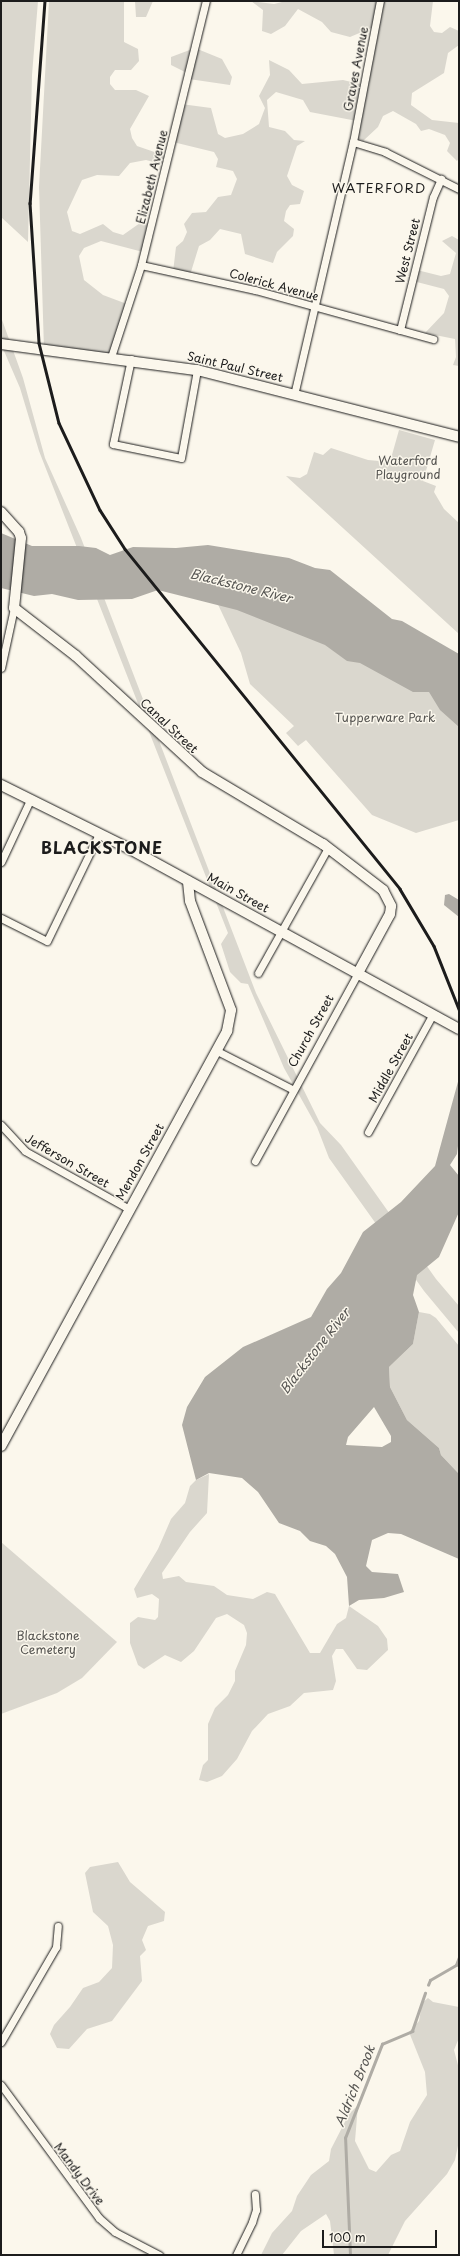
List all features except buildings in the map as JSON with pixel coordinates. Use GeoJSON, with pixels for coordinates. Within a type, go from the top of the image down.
{"type":"FeatureCollection","features":[{"type":"Feature","properties":{"kind":"street","name":"Elizabeth Avenue"},"geometry":{"type":"LineString","coordinates":[[111,357],[141,265],[206,1]]}},
{"type":"Feature","properties":{"kind":"street","name":"Graves Avenue"},"geometry":{"type":"LineString","coordinates":[[353,142],[380,1]]}},
{"type":"Feature","properties":{"kind":"street"},"geometry":{"type":"LineString","coordinates":[[294,394],[353,142],[385,152],[459,189]]}},
{"type":"Feature","properties":{"kind":"street","name":"West Street"},"geometry":{"type":"LineString","coordinates":[[400,330],[433,198],[441,179]]}},
{"type":"Feature","properties":{"kind":"street","name":"Colerick Avenue"},"geometry":{"type":"LineString","coordinates":[[141,265],[314,307],[433,339]]}},
{"type":"Feature","properties":{"kind":"street","name":"Saint Paul Street"},"geometry":{"type":"LineString","coordinates":[[1,344],[131,359],[197,370],[459,437]]}},
{"type":"Feature","properties":{"kind":"street"},"geometry":{"type":"LineString","coordinates":[[131,359],[113,444],[181,458],[197,370]]}},
{"type":"Feature","properties":{"kind":"street"},"geometry":{"type":"LineString","coordinates":[[1,512],[19,532],[21,538],[14,604],[2,663]]}},
{"type":"Feature","properties":{"kind":"street","name":"Canal Street"},"geometry":{"type":"LineString","coordinates":[[14,604],[76,656],[202,772],[328,848],[383,890],[391,906],[390,914]]}},
{"type":"Feature","properties":{"kind":"street","name":"Main Street"},"geometry":{"type":"LineString","coordinates":[[1,785],[188,881],[458,1028]]}},
{"type":"Feature","properties":{"kind":"street"},"geometry":{"type":"LineString","coordinates":[[1,862],[30,800]]}},
{"type":"Feature","properties":{"kind":"street"},"geometry":{"type":"LineString","coordinates":[[1,918],[47,941],[99,834]]}},
{"type":"Feature","properties":{"kind":"street"},"geometry":{"type":"LineString","coordinates":[[258,973],[328,848]]}},
{"type":"Feature","properties":{"kind":"street","name":"Mendon Street"},"geometry":{"type":"LineString","coordinates":[[1,1446],[227,1031],[231,1010],[190,901],[188,881]]}},
{"type":"Feature","properties":{"kind":"street","name":"Church Street"},"geometry":{"type":"LineString","coordinates":[[255,1161],[292,1090],[390,914]]}},
{"type":"Feature","properties":{"kind":"street","name":"Middle Street"},"geometry":{"type":"LineString","coordinates":[[368,1132],[433,1014]]}},
{"type":"Feature","properties":{"kind":"street"},"geometry":{"type":"LineString","coordinates":[[217,1051],[292,1090]]}},
{"type":"Feature","properties":{"kind":"street","name":"Jefferson Street"},"geometry":{"type":"LineString","coordinates":[[1,1125],[25,1151],[129,1209]]}},
{"type":"Feature","properties":{"kind":"street"},"geometry":{"type":"LineString","coordinates":[[1,2042],[56,1947],[58,1926]]}},
{"type":"Feature","properties":{"kind":"street","name":"Mandy Drive"},"geometry":{"type":"LineString","coordinates":[[1,2085],[99,2218],[128,2240],[159,2255]]}},
{"type":"Feature","properties":{"kind":"street"},"geometry":{"type":"LineString","coordinates":[[236,2255],[252,2222],[256,2210],[254,2194]]}},
{"type":"Feature","properties":{"kind":"green space"},"geometry":{"type":"Polygon","coordinates":[[[1,1],[38,1],[32,75],[28,242],[1,217],[1,1]]]}},
{"type":"Feature","properties":{"kind":"green space"},"geometry":{"type":"Polygon","coordinates":[[[49,1],[124,1],[124,42],[138,49],[139,61],[131,70],[115,70],[110,77],[110,84],[115,90],[136,90],[149,96],[130,129],[132,138],[137,146],[166,156],[165,165],[146,160],[130,163],[119,176],[97,175],[82,180],[67,212],[72,231],[80,234],[103,224],[113,232],[123,235],[140,223],[151,223],[143,252],[101,241],[84,248],[79,256],[84,280],[103,295],[127,304],[112,354],[44,349],[39,187],[49,1]]]}},
{"type":"Feature","properties":{"kind":"green space"},"geometry":{"type":"Polygon","coordinates":[[[135,1],[153,1],[146,17],[136,17],[135,1]]]}},
{"type":"Feature","properties":{"kind":"green space"},"geometry":{"type":"Polygon","coordinates":[[[251,1],[274,4],[286,1],[433,1],[430,26],[434,32],[442,33],[450,27],[459,31],[459,45],[448,53],[444,73],[412,93],[411,105],[432,120],[459,123],[459,158],[457,161],[447,151],[450,143],[445,135],[429,129],[421,131],[416,124],[393,111],[383,116],[378,127],[363,141],[355,137],[357,121],[310,112],[303,100],[276,92],[267,100],[269,127],[285,131],[294,140],[305,141],[297,146],[287,176],[292,185],[304,191],[300,204],[290,205],[286,211],[284,221],[294,229],[293,236],[277,252],[273,263],[245,254],[241,234],[220,229],[210,240],[199,246],[190,275],[173,272],[176,247],[183,241],[187,232],[184,224],[192,213],[206,212],[218,197],[231,195],[237,179],[233,171],[216,167],[218,159],[214,152],[173,142],[181,104],[211,108],[218,134],[225,138],[243,134],[259,124],[265,108],[259,96],[270,75],[269,60],[289,70],[302,84],[343,80],[364,85],[376,26],[350,37],[331,32],[322,22],[298,9],[285,26],[271,34],[262,31],[263,10],[251,1]]]}},
{"type":"Feature","properties":{"kind":"green space"},"geometry":{"type":"Polygon","coordinates":[[[195,48],[222,59],[232,77],[230,85],[189,79],[187,73],[171,65],[171,57],[195,48]]]}},
{"type":"Feature","properties":{"kind":"green space"},"geometry":{"type":"Polygon","coordinates":[[[452,236],[459,240],[459,366],[453,365],[456,357],[455,339],[425,333],[444,313],[449,296],[444,289],[413,281],[417,270],[441,276],[450,274],[456,253],[442,241],[452,236]]]}},
{"type":"Feature","properties":{"kind":"green space"},"geometry":{"type":"Polygon","coordinates":[[[1,317],[23,378],[45,458],[81,538],[256,993],[320,1123],[341,1145],[436,1279],[459,1306],[459,1333],[424,1291],[329,1158],[317,1127],[284,1068],[248,984],[241,983],[230,972],[221,944],[228,933],[39,451],[20,388],[1,344],[1,317]]]}},
{"type":"Feature","properties":{"kind":"green space","name":"Waterford Playground"},"geometry":{"type":"Polygon","coordinates":[[[399,430],[435,440],[423,481],[436,486],[434,492],[444,509],[459,523],[459,634],[286,476],[300,478],[307,474],[314,452],[323,455],[331,448],[368,460],[390,462],[399,430]]]}},
{"type":"Feature","properties":{"kind":"green space","name":"Tupperware Park"},"geometry":{"type":"Polygon","coordinates":[[[213,594],[459,658],[459,820],[416,833],[372,815],[306,740],[298,746],[286,733],[294,726],[250,684],[241,653],[213,594]]]}},
{"type":"Feature","properties":{"kind":"green space"},"geometry":{"type":"Polygon","coordinates":[[[419,1312],[430,1314],[436,1318],[459,1346],[459,1474],[441,1455],[439,1448],[407,1420],[390,1387],[389,1367],[413,1344],[419,1312]]]}},
{"type":"Feature","properties":{"kind":"green space"},"geometry":{"type":"Polygon","coordinates":[[[209,1474],[207,1513],[190,1532],[162,1573],[163,1579],[179,1576],[186,1582],[214,1586],[227,1595],[253,1599],[267,1592],[275,1594],[310,1653],[320,1653],[337,1624],[346,1618],[349,1606],[378,1626],[387,1639],[388,1650],[367,1670],[357,1669],[343,1649],[336,1649],[332,1656],[336,1681],[333,1690],[304,1693],[290,1706],[268,1714],[252,1731],[237,1759],[222,1776],[207,1782],[199,1780],[203,1765],[208,1760],[208,1724],[215,1708],[228,1695],[235,1681],[235,1671],[246,1645],[247,1633],[244,1625],[227,1614],[216,1618],[194,1651],[181,1662],[165,1655],[144,1669],[138,1665],[130,1643],[130,1623],[138,1617],[155,1620],[158,1617],[159,1599],[152,1594],[137,1598],[134,1589],[158,1549],[171,1519],[185,1503],[190,1486],[196,1480],[209,1474]]]}},
{"type":"Feature","properties":{"kind":"green space","name":"Blackstone Cemetery"},"geometry":{"type":"Polygon","coordinates":[[[1,1542],[117,1642],[82,1678],[57,1693],[1,1714],[1,1542]]]}},
{"type":"Feature","properties":{"kind":"green space"},"geometry":{"type":"Polygon","coordinates":[[[118,1862],[130,1882],[165,1912],[164,1921],[148,1926],[142,1940],[146,1950],[140,1956],[142,1981],[112,2021],[87,2029],[69,2049],[57,2048],[50,2034],[54,2025],[70,2007],[83,1988],[99,1982],[112,1968],[113,1945],[108,1926],[93,1912],[85,1873],[90,1867],[118,1862]]]}},
{"type":"Feature","properties":{"kind":"green space"},"geometry":{"type":"Polygon","coordinates":[[[428,1998],[433,2002],[459,2007],[459,2038],[454,2050],[459,2069],[459,2141],[455,2160],[447,2174],[405,2221],[388,2255],[334,2255],[330,2221],[326,2214],[301,2231],[282,2255],[261,2255],[272,2233],[292,2211],[297,2196],[311,2175],[329,2161],[331,2149],[349,2114],[358,2105],[355,2141],[369,2169],[376,2172],[391,2155],[400,2151],[410,2122],[427,2095],[425,2072],[409,2032],[419,2021],[422,2003],[428,1998]]]}},
{"type":"Feature","properties":{"kind":"water","name":"Blackstone River"},"geometry":{"type":"Polygon","coordinates":[[[1,533],[32,546],[79,546],[96,548],[110,555],[133,547],[176,548],[208,545],[289,558],[315,568],[330,570],[392,619],[402,621],[459,654],[459,727],[440,710],[429,692],[413,692],[360,663],[347,661],[325,645],[237,610],[158,590],[132,599],[78,600],[52,594],[34,596],[1,588],[1,533]]]}},
{"type":"Feature","properties":{"kind":"water"},"geometry":{"type":"Polygon","coordinates":[[[449,894],[459,900],[459,917],[444,905],[445,895],[449,894]]]}},
{"type":"Feature","properties":{"kind":"water","name":"Blackstone River"},"geometry":{"type":"Polygon","coordinates":[[[459,1078],[459,1138],[457,1154],[450,1165],[459,1176],[459,1212],[439,1257],[417,1275],[413,1295],[419,1312],[413,1344],[389,1367],[390,1387],[407,1420],[439,1448],[441,1455],[459,1474],[459,1559],[401,1534],[388,1533],[372,1540],[366,1566],[372,1572],[398,1574],[404,1592],[384,1598],[359,1600],[349,1606],[347,1577],[335,1554],[326,1546],[310,1541],[300,1531],[279,1523],[258,1492],[242,1478],[209,1473],[196,1480],[182,1425],[187,1407],[205,1377],[243,1347],[311,1317],[327,1289],[341,1273],[363,1232],[401,1202],[435,1166],[459,1078]],[[374,1407],[348,1437],[346,1445],[382,1447],[391,1442],[391,1436],[374,1407]]]}},
{"type":"Feature","properties":{"kind":"waterway","name":"Aldrich Brook"},"geometry":{"type":"LineString","coordinates":[[428,1985],[430,1980],[456,1965],[459,1957]]}},
{"type":"Feature","properties":{"kind":"waterway","name":"Aldrich Brook"},"geometry":{"type":"LineString","coordinates":[[350,2255],[345,2138],[382,2044],[412,2031],[425,1993]]}},
{"type":"Feature","properties":{"kind":"railway"},"geometry":{"type":"LineString","coordinates":[[45,1],[30,203],[39,343],[59,423],[100,510],[125,549],[400,889],[434,946],[459,1009]]}},
{"type":"Feature","properties":{"kind":"district","name":"WATERFORD"},"geometry":{"type":"Point","coordinates":[379,188]}},
{"type":"Feature","properties":{"kind":"district","name":"BLACKSTONE"},"geometry":{"type":"Point","coordinates":[102,847]}}]}
